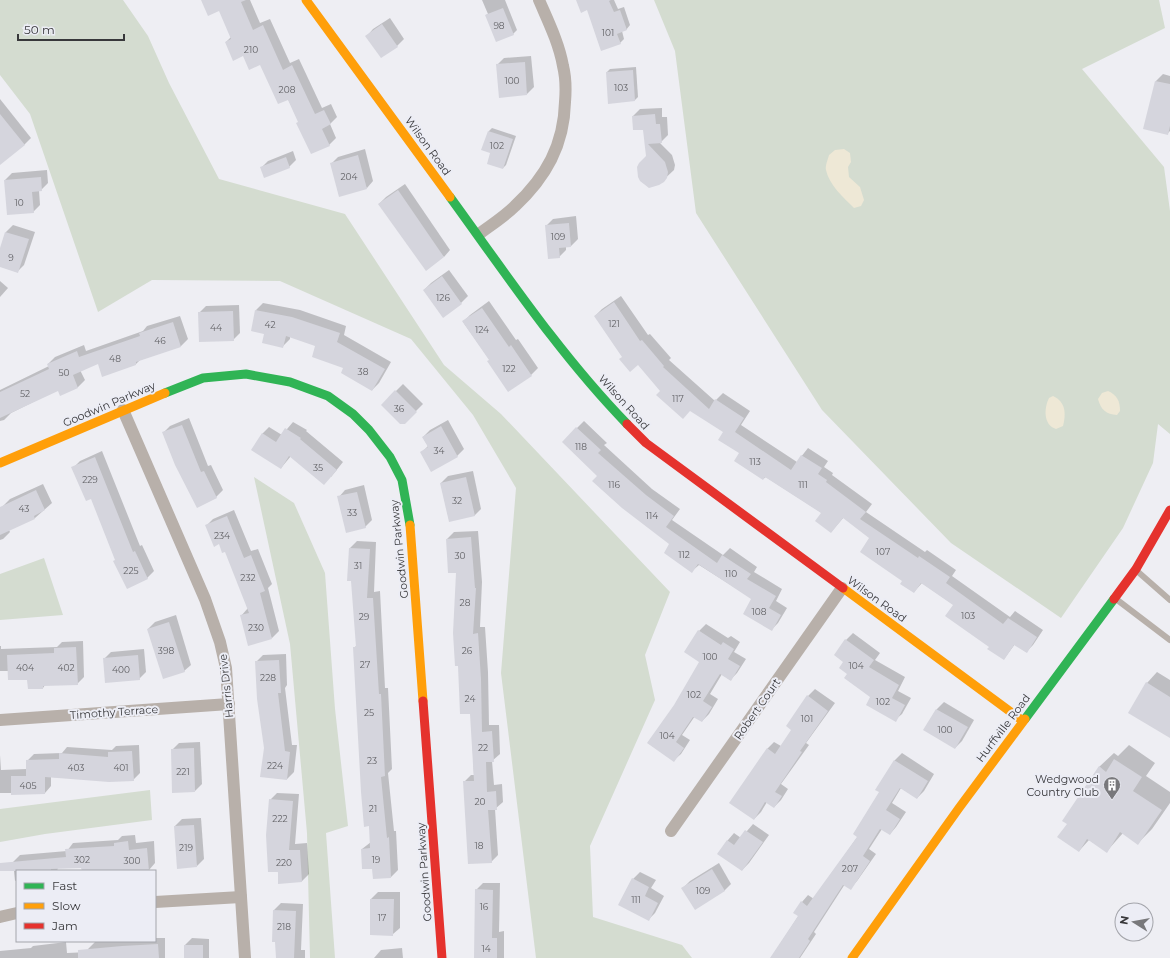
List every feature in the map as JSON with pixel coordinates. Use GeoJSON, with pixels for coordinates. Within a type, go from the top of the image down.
{"type":"FeatureCollection","features":[{"type":"Feature","properties":{"kind":"street","name":"Wilson Road"},"geometry":{"type":"LineString","coordinates":[[306,0],[556,342],[613,409],[646,443],[1023,721]]}},
{"type":"Feature","properties":{"kind":"street"},"geometry":{"type":"LineString","coordinates":[[478,234],[515,207],[543,175],[559,144],[563,129],[566,85],[563,66],[558,47],[539,0]]}},
{"type":"Feature","properties":{"kind":"street","name":"Goodwin Parkway"},"geometry":{"type":"LineString","coordinates":[[0,463],[123,410],[203,378],[246,374],[290,382],[328,396],[353,414],[369,430],[390,457],[402,480],[409,515],[442,958]]}},
{"type":"Feature","properties":{"kind":"street","name":"Harris Drive"},"geometry":{"type":"LineString","coordinates":[[123,410],[205,599],[220,642],[226,668],[245,958]]}},
{"type":"Feature","properties":{"kind":"street","name":"Hurffville Road"},"geometry":{"type":"LineString","coordinates":[[852,958],[959,808],[1136,569],[1170,510]]}},
{"type":"Feature","properties":{"kind":"street","name":"Robert Court"},"geometry":{"type":"LineString","coordinates":[[671,831],[842,588]]}},
{"type":"Feature","properties":{"kind":"street","name":"Timothy Terrace"},"geometry":{"type":"LineString","coordinates":[[0,720],[229,704]]}},
{"type":"Feature","properties":{"kind":"street"},"geometry":{"type":"LineString","coordinates":[[156,902],[241,897]]}},
{"type":"Feature","properties":{"kind":"street"},"geometry":{"type":"LineString","coordinates":[[0,917],[16,913]]}},
{"type":"Feature","properties":{"kind":"lane"},"geometry":{"type":"LineString","coordinates":[[1136,569],[1170,600]]}},
{"type":"Feature","properties":{"kind":"lane"},"geometry":{"type":"LineString","coordinates":[[1115,598],[1170,640]]}},
{"type":"Feature","properties":{"kind":"shaded area"},"geometry":{"type":"Polygon","coordinates":[[[0,0],[123,0],[148,36],[169,83],[219,179],[345,214],[444,365],[501,414],[670,592],[645,655],[655,700],[590,846],[593,917],[682,945],[692,958],[536,958],[501,673],[516,488],[473,415],[411,339],[280,281],[152,280],[98,312],[30,114],[0,75],[0,0]]]}},
{"type":"Feature","properties":{"kind":"shaded area"},"geometry":{"type":"Polygon","coordinates":[[[654,0],[1159,0],[1165,28],[1082,69],[1164,167],[1170,211],[1170,434],[1158,424],[1153,463],[1123,528],[1061,618],[951,543],[822,410],[696,213],[675,51],[654,0]]]}},
{"type":"Feature","properties":{"kind":"shaded area"},"geometry":{"type":"Polygon","coordinates":[[[254,477],[294,503],[325,573],[335,709],[348,826],[326,833],[335,958],[310,958],[307,833],[290,644],[254,477]]]}},
{"type":"Feature","properties":{"kind":"shaded area"},"geometry":{"type":"Polygon","coordinates":[[[44,558],[63,615],[0,620],[0,574],[44,558]]]}},
{"type":"Feature","properties":{"kind":"shaded area"},"geometry":{"type":"Polygon","coordinates":[[[150,790],[152,820],[45,834],[0,842],[0,809],[150,790]]]}},
{"type":"Feature","properties":{"kind":"sand"},"geometry":{"type":"Polygon","coordinates":[[[844,149],[850,153],[851,162],[848,167],[849,177],[860,187],[864,200],[861,206],[854,208],[830,181],[826,170],[829,155],[835,150],[844,149]]]}},
{"type":"Feature","properties":{"kind":"sand"},"geometry":{"type":"Polygon","coordinates":[[[1108,391],[1114,394],[1119,401],[1120,411],[1117,415],[1104,411],[1099,403],[1098,399],[1102,393],[1108,391]]]}},
{"type":"Feature","properties":{"kind":"sand"},"geometry":{"type":"Polygon","coordinates":[[[1053,396],[1063,405],[1065,413],[1063,426],[1056,429],[1049,424],[1046,416],[1047,402],[1049,398],[1053,396]]]}},
{"type":"Feature","properties":{"kind":"building"},"geometry":{"type":"Polygon","coordinates":[[[201,0],[246,0],[241,2],[253,30],[263,25],[283,70],[292,65],[315,114],[324,110],[331,124],[322,129],[330,146],[311,154],[296,123],[298,122],[288,100],[278,104],[260,65],[249,70],[243,56],[233,61],[225,42],[231,39],[219,11],[208,16],[201,0]]]}},
{"type":"Feature","properties":{"kind":"building"},"geometry":{"type":"Polygon","coordinates":[[[576,0],[611,0],[609,1],[614,12],[620,10],[627,30],[617,34],[621,44],[601,51],[587,10],[581,13],[576,0]]]}},
{"type":"Feature","properties":{"kind":"building"},"geometry":{"type":"Polygon","coordinates":[[[503,8],[514,35],[496,42],[485,15],[503,8]]]}},
{"type":"Feature","properties":{"kind":"building"},"geometry":{"type":"Polygon","coordinates":[[[382,24],[398,47],[381,58],[365,36],[382,24]]]}},
{"type":"Feature","properties":{"kind":"building"},"geometry":{"type":"Polygon","coordinates":[[[525,62],[527,95],[499,98],[496,64],[525,62]]]}},
{"type":"Feature","properties":{"kind":"building"},"geometry":{"type":"Polygon","coordinates":[[[633,70],[635,101],[608,104],[606,72],[633,70]]]}},
{"type":"Feature","properties":{"kind":"building"},"geometry":{"type":"Polygon","coordinates":[[[1155,81],[1170,84],[1170,126],[1168,135],[1143,129],[1155,81]]]}},
{"type":"Feature","properties":{"kind":"building"},"geometry":{"type":"Polygon","coordinates":[[[0,114],[25,145],[0,165],[0,114]]]}},
{"type":"Feature","properties":{"kind":"building"},"geometry":{"type":"Polygon","coordinates":[[[655,114],[656,124],[660,124],[662,143],[648,144],[665,162],[668,172],[667,178],[664,182],[649,188],[640,181],[638,177],[637,167],[646,156],[643,130],[633,130],[632,116],[655,114]]]}},
{"type":"Feature","properties":{"kind":"building"},"geometry":{"type":"Polygon","coordinates":[[[488,131],[513,139],[503,169],[487,164],[490,153],[481,150],[488,131]]]}},
{"type":"Feature","properties":{"kind":"building"},"geometry":{"type":"Polygon","coordinates":[[[358,155],[367,189],[339,197],[330,163],[358,155]]]}},
{"type":"Feature","properties":{"kind":"building"},"geometry":{"type":"Polygon","coordinates":[[[286,157],[290,168],[264,178],[260,167],[286,157]]]}},
{"type":"Feature","properties":{"kind":"building"},"geometry":{"type":"Polygon","coordinates":[[[41,177],[42,191],[32,192],[34,213],[7,215],[4,180],[41,177]]]}},
{"type":"Feature","properties":{"kind":"building"},"geometry":{"type":"Polygon","coordinates":[[[398,190],[444,257],[426,271],[378,204],[398,190]]]}},
{"type":"Feature","properties":{"kind":"building"},"geometry":{"type":"Polygon","coordinates":[[[569,223],[571,247],[559,248],[560,258],[548,259],[545,225],[569,223]]]}},
{"type":"Feature","properties":{"kind":"building"},"geometry":{"type":"Polygon","coordinates":[[[5,232],[29,239],[18,273],[0,267],[0,248],[5,232]]]}},
{"type":"Feature","properties":{"kind":"building"},"geometry":{"type":"Polygon","coordinates":[[[442,276],[462,304],[443,318],[423,290],[442,276]]]}},
{"type":"Feature","properties":{"kind":"building"},"geometry":{"type":"Polygon","coordinates":[[[614,302],[640,341],[642,340],[664,366],[663,367],[709,409],[715,399],[744,418],[735,432],[791,470],[801,455],[822,468],[818,474],[827,480],[826,482],[866,512],[860,519],[918,558],[919,556],[950,577],[946,583],[1003,624],[1008,618],[1037,637],[1027,653],[1014,645],[1004,660],[987,649],[989,647],[945,616],[953,605],[921,583],[914,593],[900,584],[902,581],[860,552],[869,538],[843,518],[831,533],[815,521],[821,513],[765,477],[763,480],[734,461],[739,453],[718,440],[723,432],[690,411],[683,419],[656,395],[660,391],[638,365],[630,372],[619,359],[622,357],[594,316],[614,302]]]}},
{"type":"Feature","properties":{"kind":"building"},"geometry":{"type":"Polygon","coordinates":[[[482,308],[509,347],[511,345],[532,376],[508,392],[487,361],[489,360],[462,321],[482,308]]]}},
{"type":"Feature","properties":{"kind":"building"},"geometry":{"type":"Polygon","coordinates":[[[255,310],[292,317],[340,333],[337,342],[385,369],[372,391],[341,373],[343,368],[312,357],[315,346],[286,336],[283,348],[262,343],[264,334],[251,331],[255,310]]]}},
{"type":"Feature","properties":{"kind":"building"},"geometry":{"type":"Polygon","coordinates":[[[233,311],[234,341],[199,342],[198,312],[233,311]]]}},
{"type":"Feature","properties":{"kind":"building"},"geometry":{"type":"Polygon","coordinates":[[[173,322],[181,347],[136,362],[136,365],[102,377],[98,364],[73,375],[78,388],[60,396],[58,391],[0,418],[0,392],[49,369],[47,364],[77,351],[79,357],[140,336],[139,333],[173,322]]]}},
{"type":"Feature","properties":{"kind":"building"},"geometry":{"type":"Polygon","coordinates":[[[395,390],[417,412],[405,424],[400,424],[381,405],[395,390]]]}},
{"type":"Feature","properties":{"kind":"building"},"geometry":{"type":"Polygon","coordinates":[[[182,425],[201,472],[204,471],[217,498],[197,508],[175,465],[162,432],[182,425]]]}},
{"type":"Feature","properties":{"kind":"building"},"geometry":{"type":"Polygon","coordinates":[[[441,426],[458,457],[431,472],[420,452],[428,447],[422,437],[441,426]]]}},
{"type":"Feature","properties":{"kind":"building"},"geometry":{"type":"Polygon","coordinates":[[[576,427],[601,450],[598,453],[646,495],[674,516],[666,527],[717,563],[722,555],[751,574],[747,579],[776,596],[769,608],[781,615],[772,631],[743,614],[751,599],[698,564],[692,573],[664,553],[669,544],[622,508],[592,481],[597,476],[562,442],[576,427]]]}},
{"type":"Feature","properties":{"kind":"building"},"geometry":{"type":"Polygon","coordinates":[[[285,428],[301,438],[300,439],[337,470],[324,485],[289,456],[281,469],[251,450],[262,433],[276,442],[285,428]]]}},
{"type":"Feature","properties":{"kind":"building"},"geometry":{"type":"Polygon","coordinates":[[[95,457],[133,552],[135,551],[148,579],[127,589],[113,561],[115,560],[91,499],[86,501],[71,467],[95,457]]]}},
{"type":"Feature","properties":{"kind":"building"},"geometry":{"type":"Polygon","coordinates":[[[466,477],[475,516],[449,522],[440,483],[466,477]]]}},
{"type":"Feature","properties":{"kind":"building"},"geometry":{"type":"Polygon","coordinates":[[[36,490],[45,510],[34,516],[35,519],[0,535],[0,507],[36,490]]]}},
{"type":"Feature","properties":{"kind":"building"},"geometry":{"type":"Polygon","coordinates":[[[357,492],[366,528],[346,533],[337,496],[357,492]]]}},
{"type":"Feature","properties":{"kind":"building"},"geometry":{"type":"Polygon","coordinates":[[[227,516],[244,558],[251,555],[265,591],[260,593],[272,639],[248,646],[240,615],[249,613],[225,552],[222,553],[219,544],[214,547],[205,525],[227,516]]]}},
{"type":"Feature","properties":{"kind":"building"},"geometry":{"type":"Polygon","coordinates":[[[471,537],[476,588],[473,634],[478,633],[482,732],[492,731],[494,762],[486,762],[487,792],[496,791],[497,810],[488,810],[492,863],[468,864],[463,781],[474,781],[470,714],[460,714],[458,666],[455,666],[453,633],[456,573],[448,573],[446,539],[471,537]]]}},
{"type":"Feature","properties":{"kind":"building"},"geometry":{"type":"Polygon","coordinates":[[[349,548],[370,549],[367,598],[373,598],[379,694],[381,694],[385,776],[381,777],[387,838],[389,837],[391,878],[373,879],[372,869],[362,869],[361,849],[370,848],[369,826],[364,827],[361,792],[353,647],[356,647],[351,581],[347,581],[349,548]]]}},
{"type":"Feature","properties":{"kind":"building"},"geometry":{"type":"Polygon","coordinates":[[[169,622],[185,672],[163,679],[147,629],[169,622]]]}},
{"type":"Feature","properties":{"kind":"building"},"geometry":{"type":"Polygon","coordinates":[[[698,630],[721,645],[723,642],[734,649],[728,659],[740,666],[731,681],[720,674],[703,701],[712,707],[702,722],[693,717],[676,742],[684,748],[674,762],[647,743],[674,705],[699,662],[684,652],[698,630]]]}},
{"type":"Feature","properties":{"kind":"building"},"geometry":{"type":"Polygon","coordinates":[[[845,639],[874,660],[869,667],[899,685],[892,698],[905,705],[896,722],[866,705],[870,697],[844,678],[847,674],[839,668],[843,662],[834,655],[845,639]]]}},
{"type":"Feature","properties":{"kind":"building"},"geometry":{"type":"Polygon","coordinates":[[[76,647],[78,685],[43,686],[43,689],[28,689],[27,680],[8,680],[7,655],[54,653],[54,648],[76,647]]]}},
{"type":"Feature","properties":{"kind":"building"},"geometry":{"type":"Polygon","coordinates":[[[138,655],[140,680],[105,683],[103,658],[138,655]]]}},
{"type":"Feature","properties":{"kind":"building"},"geometry":{"type":"Polygon","coordinates":[[[279,660],[281,693],[278,693],[285,751],[290,752],[287,780],[260,777],[264,748],[257,699],[255,661],[279,660]]]}},
{"type":"Feature","properties":{"kind":"building"},"geometry":{"type":"Polygon","coordinates":[[[1146,682],[1170,697],[1170,738],[1128,713],[1146,682]]]}},
{"type":"Feature","properties":{"kind":"building"},"geometry":{"type":"Polygon","coordinates":[[[807,695],[828,711],[800,751],[802,752],[775,792],[782,796],[774,808],[765,802],[754,820],[729,803],[767,748],[775,754],[791,730],[786,726],[807,695]]]}},
{"type":"Feature","properties":{"kind":"building"},"geometry":{"type":"Polygon","coordinates":[[[936,709],[968,727],[955,749],[923,730],[936,709]]]}},
{"type":"Feature","properties":{"kind":"building"},"geometry":{"type":"Polygon","coordinates":[[[194,748],[195,792],[172,793],[171,749],[194,748]]]}},
{"type":"Feature","properties":{"kind":"building"},"geometry":{"type":"Polygon","coordinates":[[[132,751],[134,781],[109,782],[45,777],[45,794],[11,795],[11,776],[26,776],[26,760],[59,759],[59,753],[108,757],[108,752],[132,751]]]}},
{"type":"Feature","properties":{"kind":"building","name":"Wedgwood Country Club"},"geometry":{"type":"Polygon","coordinates":[[[1114,759],[1142,777],[1133,791],[1162,810],[1138,845],[1120,832],[1107,853],[1087,839],[1079,852],[1057,837],[1067,824],[1062,821],[1099,766],[1106,772],[1114,759]]]}},
{"type":"Feature","properties":{"kind":"building"},"geometry":{"type":"Polygon","coordinates":[[[894,760],[928,781],[917,799],[900,788],[886,810],[900,819],[890,835],[880,829],[863,856],[870,861],[851,890],[843,885],[808,939],[810,941],[799,958],[770,958],[798,916],[793,913],[801,901],[807,906],[857,837],[853,834],[879,792],[875,790],[894,760]]]}},
{"type":"Feature","properties":{"kind":"building"},"geometry":{"type":"Polygon","coordinates":[[[269,799],[293,801],[289,850],[300,850],[302,882],[278,884],[278,872],[268,872],[266,835],[269,799]]]}},
{"type":"Feature","properties":{"kind":"building"},"geometry":{"type":"Polygon","coordinates":[[[194,825],[197,867],[177,869],[174,826],[194,825]]]}},
{"type":"Feature","properties":{"kind":"building"},"geometry":{"type":"Polygon","coordinates":[[[745,830],[763,842],[742,871],[717,854],[727,840],[734,845],[745,830]]]}},
{"type":"Feature","properties":{"kind":"building"},"geometry":{"type":"Polygon","coordinates":[[[128,841],[129,850],[147,848],[149,870],[82,870],[81,868],[0,871],[0,863],[66,857],[65,849],[114,846],[114,843],[128,841]]]}},
{"type":"Feature","properties":{"kind":"building"},"geometry":{"type":"Polygon","coordinates":[[[712,869],[725,891],[695,910],[681,888],[712,869]]]}},
{"type":"Feature","properties":{"kind":"building"},"geometry":{"type":"Polygon","coordinates":[[[632,878],[649,887],[645,896],[658,903],[649,921],[618,905],[632,878]]]}},
{"type":"Feature","properties":{"kind":"building"},"geometry":{"type":"Polygon","coordinates":[[[475,889],[493,890],[492,938],[497,938],[497,958],[474,958],[475,889]]]}},
{"type":"Feature","properties":{"kind":"building"},"geometry":{"type":"Polygon","coordinates":[[[370,899],[394,899],[393,936],[370,935],[370,899]]]}},
{"type":"Feature","properties":{"kind":"building"},"geometry":{"type":"Polygon","coordinates":[[[273,910],[296,911],[294,958],[276,958],[275,942],[272,942],[273,910]]]}},
{"type":"Feature","properties":{"kind":"building"},"geometry":{"type":"Polygon","coordinates":[[[158,944],[159,958],[78,958],[78,950],[158,944]]]}},
{"type":"Feature","properties":{"kind":"building"},"geometry":{"type":"Polygon","coordinates":[[[184,945],[203,945],[203,958],[184,958],[184,945]]]}},
{"type":"Feature","properties":{"kind":"traffic: fast"},"geometry":{"type":"LineString","coordinates":[[450,197],[534,314],[602,398],[627,424]]}},
{"type":"Feature","properties":{"kind":"traffic: fast"},"geometry":{"type":"LineString","coordinates":[[165,393],[203,378],[246,374],[290,382],[328,396],[353,414],[369,430],[390,457],[402,480],[410,525]]}},
{"type":"Feature","properties":{"kind":"traffic: fast"},"geometry":{"type":"LineString","coordinates":[[1025,719],[1114,599]]}},
{"type":"Feature","properties":{"kind":"traffic: slow"},"geometry":{"type":"LineString","coordinates":[[306,0],[450,197]]}},
{"type":"Feature","properties":{"kind":"traffic: slow"},"geometry":{"type":"LineString","coordinates":[[0,463],[165,393]]}},
{"type":"Feature","properties":{"kind":"traffic: slow"},"geometry":{"type":"LineString","coordinates":[[410,525],[423,701]]}},
{"type":"Feature","properties":{"kind":"traffic: slow"},"geometry":{"type":"LineString","coordinates":[[843,588],[1023,721]]}},
{"type":"Feature","properties":{"kind":"traffic: slow"},"geometry":{"type":"LineString","coordinates":[[852,958],[959,808],[1025,719]]}},
{"type":"Feature","properties":{"kind":"traffic: jam"},"geometry":{"type":"LineString","coordinates":[[627,424],[646,443],[843,588]]}},
{"type":"Feature","properties":{"kind":"traffic: jam"},"geometry":{"type":"LineString","coordinates":[[1114,599],[1136,569],[1170,510]]}},
{"type":"Feature","properties":{"kind":"traffic: jam"},"geometry":{"type":"LineString","coordinates":[[423,701],[442,958]]}},
{"type":"Feature","properties":{"kind":"place","name":"Wedgwood Country Club"},"geometry":{"type":"Point","coordinates":[1112,800]}}]}
